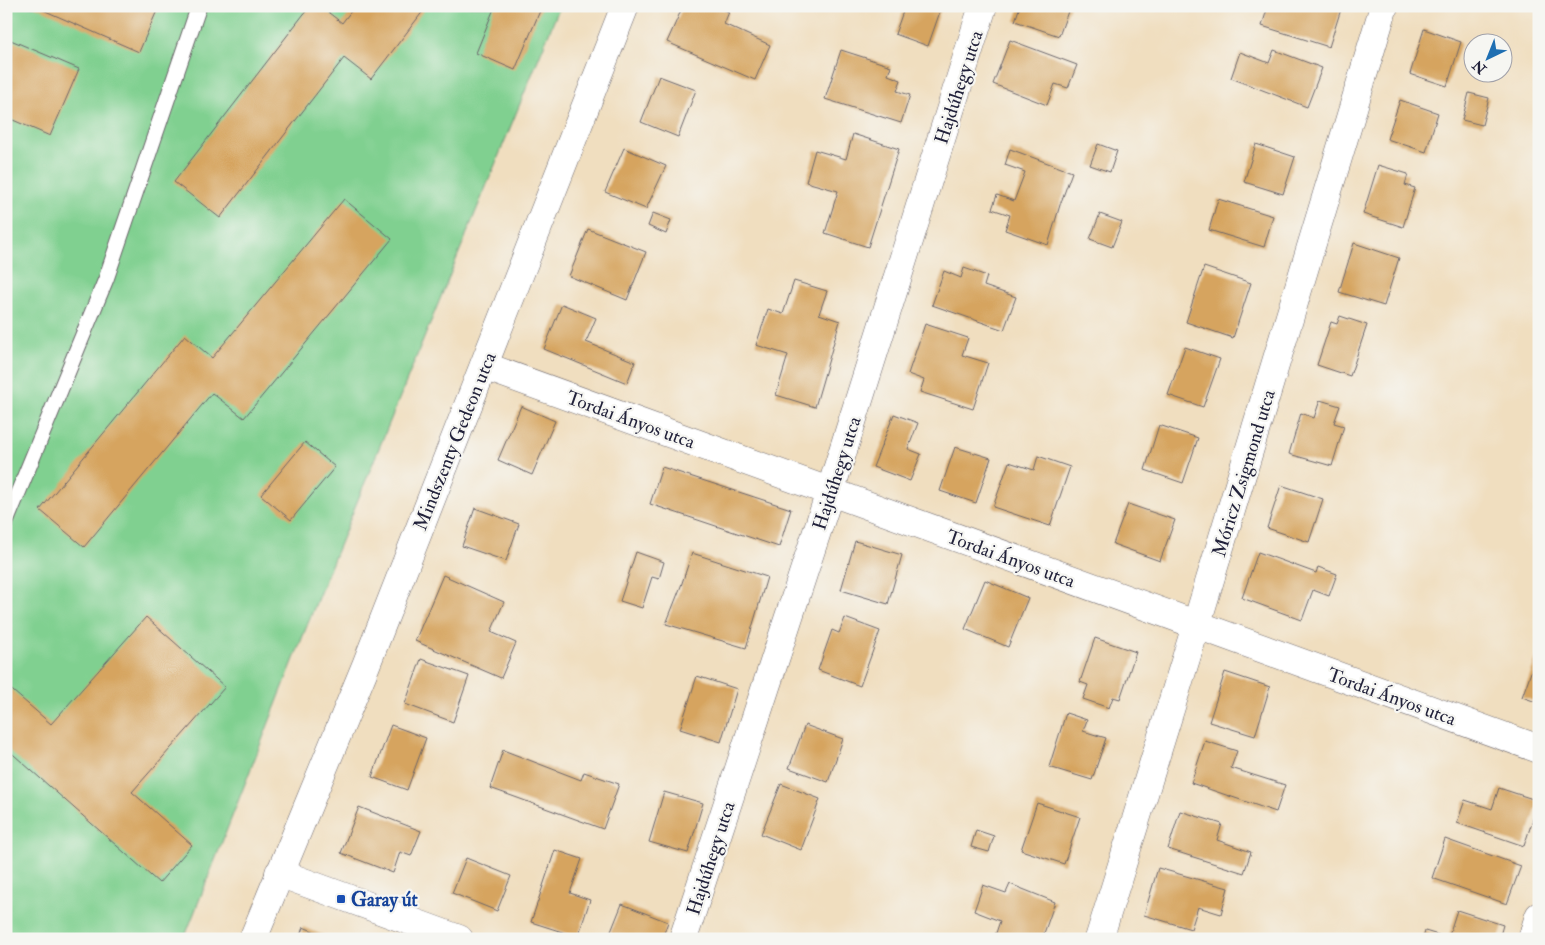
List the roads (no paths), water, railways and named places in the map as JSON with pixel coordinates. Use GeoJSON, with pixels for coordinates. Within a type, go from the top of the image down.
{"type":"FeatureCollection","features":[{"type":"Feature","properties":{"kind":"street","name":"Mindszenty Gedeon utca"},"geometry":{"type":"LineString","coordinates":[[253,939],[366,665],[625,6]]}},
{"type":"Feature","properties":{"kind":"street","name":"Hajdúhegy utca"},"geometry":{"type":"LineString","coordinates":[[683,939],[830,492],[983,6]]}},
{"type":"Feature","properties":{"kind":"street","name":"Móricz Zsigmond utca"},"geometry":{"type":"LineString","coordinates":[[1098,939],[1196,626],[1384,6]]}},
{"type":"Feature","properties":{"kind":"street","name":"Tordai Ányos utca"},"geometry":{"type":"LineString","coordinates":[[484,366],[1539,750]]}},
{"type":"Feature","properties":{"kind":"street"},"geometry":{"type":"LineString","coordinates":[[279,874],[458,939]]}},
{"type":"Feature","properties":{"kind":"street"},"geometry":{"type":"LineString","coordinates":[[1532,939],[1539,916]]}},
{"type":"Feature","properties":{"kind":"lane"},"geometry":{"type":"LineString","coordinates":[[6,522],[106,279],[199,6]]}},
{"type":"Feature","properties":{"kind":"place","name":"Garay út"},"geometry":{"type":"Point","coordinates":[341,899]}}]}
